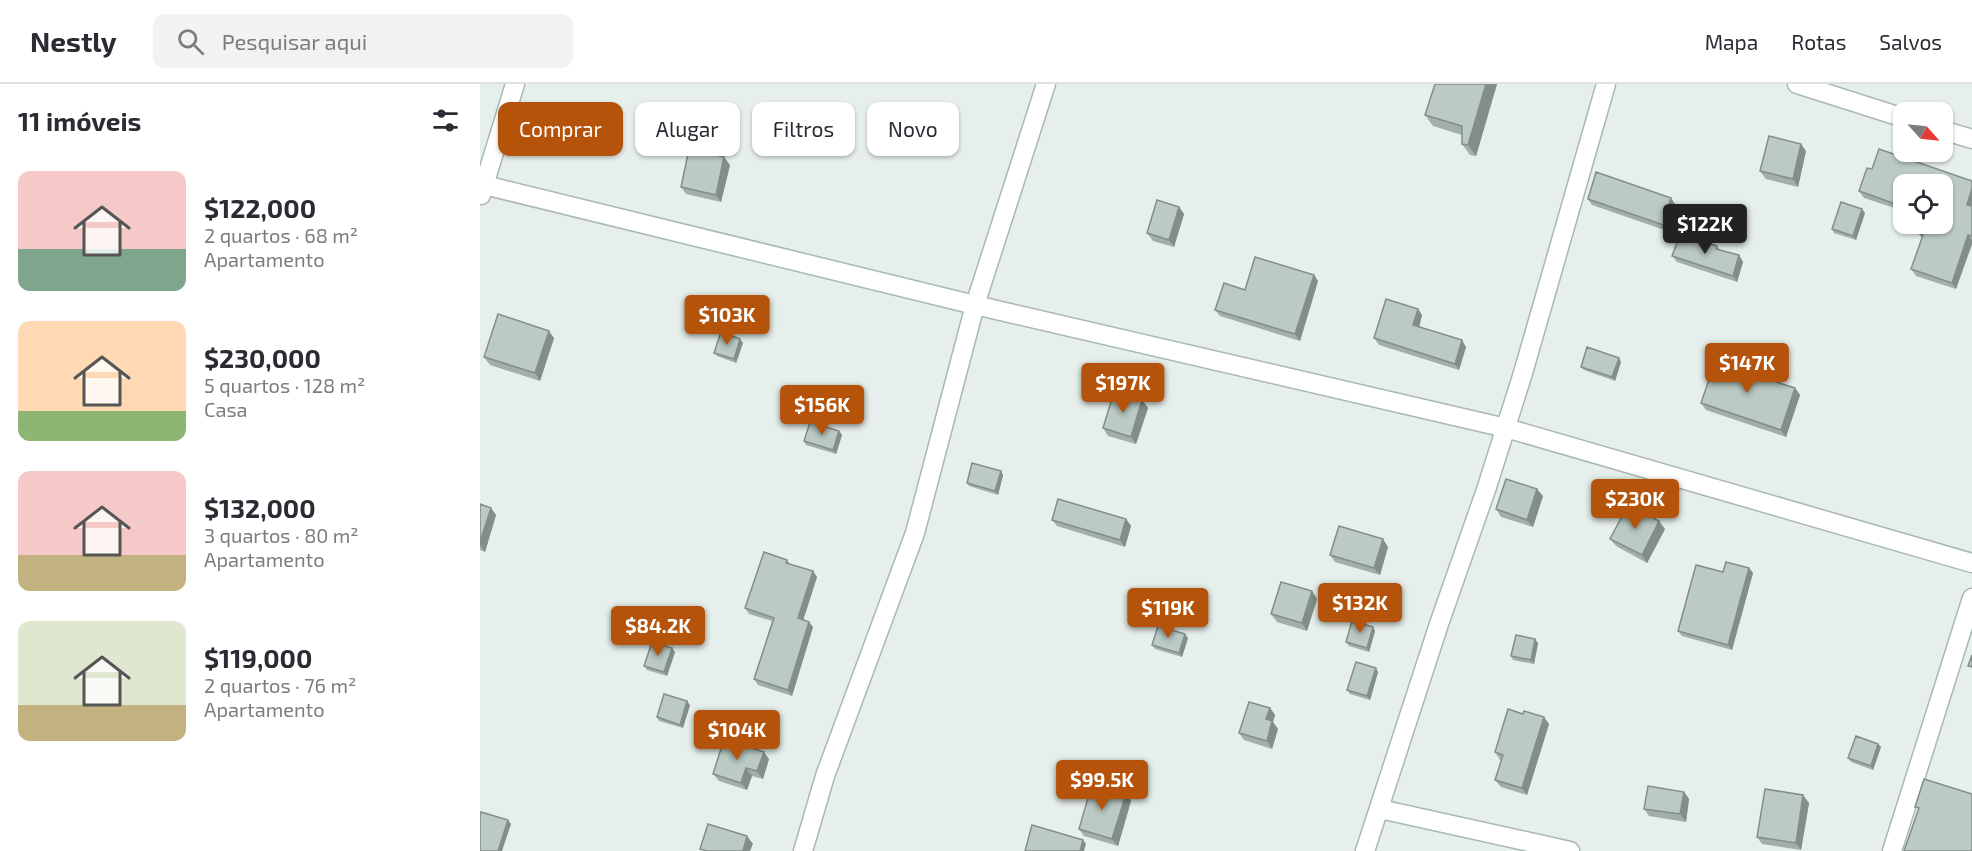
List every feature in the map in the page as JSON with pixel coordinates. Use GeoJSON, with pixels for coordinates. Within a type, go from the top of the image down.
{"type":"FeatureCollection","features":[{"type":"Feature","properties":{"kind":"street"},"geometry":{"type":"LineString","coordinates":[[515,84],[481,189],[1506,428],[1972,563]]}},
{"type":"Feature","properties":{"kind":"street"},"geometry":{"type":"LineString","coordinates":[[802,851],[825,776],[915,533],[975,305],[1046,84]]}},
{"type":"Feature","properties":{"kind":"street"},"geometry":{"type":"LineString","coordinates":[[1365,851],[1439,624],[1488,487],[1606,84]]}},
{"type":"Feature","properties":{"kind":"street"},"geometry":{"type":"LineString","coordinates":[[1797,84],[1893,115]]}},
{"type":"Feature","properties":{"kind":"street"},"geometry":{"type":"LineString","coordinates":[[1953,133],[1972,139]]}},
{"type":"Feature","properties":{"kind":"street"},"geometry":{"type":"LineString","coordinates":[[1892,851],[1972,598]]}},
{"type":"Feature","properties":{"kind":"street"},"geometry":{"type":"LineString","coordinates":[[1380,809],[1570,851]]}},
{"type":"Feature","properties":{"kind":"building"},"geometry":{"type":"Polygon","coordinates":[[[1435,84],[1486,84],[1468,145],[1462,144],[1462,126],[1425,115],[1435,84]]]}},
{"type":"Feature","properties":{"kind":"building"},"geometry":{"type":"Polygon","coordinates":[[[1769,136],[1801,144],[1793,179],[1760,171],[1769,136]]]}},
{"type":"Feature","properties":{"kind":"building"},"geometry":{"type":"Polygon","coordinates":[[[1879,149],[1893,154],[1893,162],[1917,162],[1952,174],[1893,174],[1893,203],[1859,191],[1867,168],[1872,169],[1879,149]]]}},
{"type":"Feature","properties":{"kind":"building"},"geometry":{"type":"Polygon","coordinates":[[[688,156],[724,157],[716,195],[681,187],[688,156]]]}},
{"type":"Feature","properties":{"kind":"building"},"geometry":{"type":"Polygon","coordinates":[[[1596,172],[1671,198],[1669,204],[1684,210],[1678,230],[1588,199],[1596,172]]]}},
{"type":"Feature","properties":{"kind":"building"},"geometry":{"type":"Polygon","coordinates":[[[1953,174],[1972,181],[1967,205],[1972,206],[1972,236],[1968,235],[1952,283],[1911,269],[1923,235],[1920,234],[1953,234],[1953,174]]]}},
{"type":"Feature","properties":{"kind":"building"},"geometry":{"type":"Polygon","coordinates":[[[1157,200],[1179,207],[1169,240],[1147,233],[1157,200]]]}},
{"type":"Feature","properties":{"kind":"building"},"geometry":{"type":"Polygon","coordinates":[[[1841,202],[1862,209],[1853,236],[1832,229],[1841,202]]]}},
{"type":"Feature","properties":{"kind":"building"},"geometry":{"type":"Polygon","coordinates":[[[1680,234],[1717,246],[1716,249],[1739,255],[1733,276],[1672,256],[1680,234]]]}},
{"type":"Feature","properties":{"kind":"building"},"geometry":{"type":"Polygon","coordinates":[[[1255,257],[1314,275],[1295,334],[1215,310],[1224,283],[1245,290],[1255,257]]]}},
{"type":"Feature","properties":{"kind":"building"},"geometry":{"type":"Polygon","coordinates":[[[1386,299],[1418,309],[1413,325],[1462,340],[1455,364],[1374,338],[1386,299]]]}},
{"type":"Feature","properties":{"kind":"building"},"geometry":{"type":"Polygon","coordinates":[[[498,314],[549,331],[535,373],[484,357],[498,314]]]}},
{"type":"Feature","properties":{"kind":"building"},"geometry":{"type":"Polygon","coordinates":[[[721,332],[740,339],[734,359],[714,353],[721,332]]]}},
{"type":"Feature","properties":{"kind":"building"},"geometry":{"type":"Polygon","coordinates":[[[1587,347],[1619,358],[1612,377],[1581,367],[1587,347]]]}},
{"type":"Feature","properties":{"kind":"building"},"geometry":{"type":"Polygon","coordinates":[[[1717,356],[1759,370],[1757,376],[1795,388],[1781,430],[1701,403],[1717,356]]]}},
{"type":"Feature","properties":{"kind":"building"},"geometry":{"type":"Polygon","coordinates":[[[1114,392],[1142,400],[1131,437],[1103,428],[1114,392]]]}},
{"type":"Feature","properties":{"kind":"building"},"geometry":{"type":"Polygon","coordinates":[[[810,422],[839,431],[833,450],[804,441],[810,422]]]}},
{"type":"Feature","properties":{"kind":"building"},"geometry":{"type":"Polygon","coordinates":[[[972,463],[1001,471],[995,491],[967,483],[972,463]]]}},
{"type":"Feature","properties":{"kind":"building"},"geometry":{"type":"Polygon","coordinates":[[[1506,479],[1537,489],[1527,520],[1496,509],[1506,479]]]}},
{"type":"Feature","properties":{"kind":"building"},"geometry":{"type":"Polygon","coordinates":[[[1058,499],[1126,519],[1120,540],[1052,520],[1058,499]]]}},
{"type":"Feature","properties":{"kind":"building"},"geometry":{"type":"Polygon","coordinates":[[[480,504],[491,508],[480,542],[480,504]]]}},
{"type":"Feature","properties":{"kind":"building"},"geometry":{"type":"Polygon","coordinates":[[[1628,505],[1659,521],[1642,555],[1610,539],[1628,505]]]}},
{"type":"Feature","properties":{"kind":"building"},"geometry":{"type":"Polygon","coordinates":[[[1339,526],[1383,539],[1374,568],[1330,555],[1339,526]]]}},
{"type":"Feature","properties":{"kind":"building"},"geometry":{"type":"Polygon","coordinates":[[[764,552],[787,560],[786,563],[813,571],[798,618],[809,622],[788,690],[754,679],[774,618],[745,608],[764,552]]]}},
{"type":"Feature","properties":{"kind":"building"},"geometry":{"type":"Polygon","coordinates":[[[1726,562],[1749,568],[1728,645],[1678,631],[1696,565],[1723,572],[1726,562]]]}},
{"type":"Feature","properties":{"kind":"building"},"geometry":{"type":"Polygon","coordinates":[[[1281,582],[1312,591],[1302,623],[1271,614],[1281,582]]]}},
{"type":"Feature","properties":{"kind":"building"},"geometry":{"type":"Polygon","coordinates":[[[1352,621],[1373,627],[1367,648],[1346,642],[1352,621]]]}},
{"type":"Feature","properties":{"kind":"building"},"geometry":{"type":"Polygon","coordinates":[[[1158,626],[1185,634],[1179,653],[1152,645],[1158,626]]]}},
{"type":"Feature","properties":{"kind":"building"},"geometry":{"type":"Polygon","coordinates":[[[1516,635],[1535,639],[1531,660],[1511,656],[1516,635]]]}},
{"type":"Feature","properties":{"kind":"building"},"geometry":{"type":"Polygon","coordinates":[[[652,642],[672,648],[664,672],[644,666],[652,642]]]}},
{"type":"Feature","properties":{"kind":"building"},"geometry":{"type":"Polygon","coordinates":[[[1972,655],[1972,667],[1968,666],[1972,655]]]}},
{"type":"Feature","properties":{"kind":"building"},"geometry":{"type":"Polygon","coordinates":[[[1356,662],[1376,668],[1367,696],[1347,690],[1356,662]]]}},
{"type":"Feature","properties":{"kind":"building"},"geometry":{"type":"Polygon","coordinates":[[[664,694],[687,701],[680,725],[657,717],[664,694]]]}},
{"type":"Feature","properties":{"kind":"building"},"geometry":{"type":"Polygon","coordinates":[[[1249,702],[1270,708],[1266,719],[1272,721],[1267,741],[1239,733],[1249,702]]]}},
{"type":"Feature","properties":{"kind":"building"},"geometry":{"type":"Polygon","coordinates":[[[1508,709],[1544,717],[1522,788],[1495,780],[1503,755],[1495,752],[1508,709]]]}},
{"type":"Feature","properties":{"kind":"building"},"geometry":{"type":"Polygon","coordinates":[[[1856,736],[1878,744],[1871,766],[1848,758],[1856,736]]]}},
{"type":"Feature","properties":{"kind":"building"},"geometry":{"type":"Polygon","coordinates":[[[724,739],[764,752],[757,771],[746,768],[741,783],[713,774],[724,739]]]}},
{"type":"Feature","properties":{"kind":"building"},"geometry":{"type":"Polygon","coordinates":[[[1924,779],[1972,794],[1972,851],[1904,851],[1919,808],[1915,807],[1924,779]]]}},
{"type":"Feature","properties":{"kind":"building"},"geometry":{"type":"Polygon","coordinates":[[[1092,784],[1126,794],[1112,839],[1079,829],[1092,784]]]}},
{"type":"Feature","properties":{"kind":"building"},"geometry":{"type":"Polygon","coordinates":[[[1648,786],[1684,792],[1680,814],[1644,809],[1648,786]]]}},
{"type":"Feature","properties":{"kind":"building"},"geometry":{"type":"Polygon","coordinates":[[[1765,789],[1803,795],[1796,843],[1757,837],[1765,789]]]}},
{"type":"Feature","properties":{"kind":"building"},"geometry":{"type":"Polygon","coordinates":[[[481,812],[508,820],[498,851],[480,851],[481,812]]]}},
{"type":"Feature","properties":{"kind":"building"},"geometry":{"type":"Polygon","coordinates":[[[708,824],[747,836],[743,851],[700,849],[708,824]]]}},
{"type":"Feature","properties":{"kind":"building"},"geometry":{"type":"Polygon","coordinates":[[[1032,825],[1083,840],[1080,851],[1025,851],[1032,825]]]}}]}
